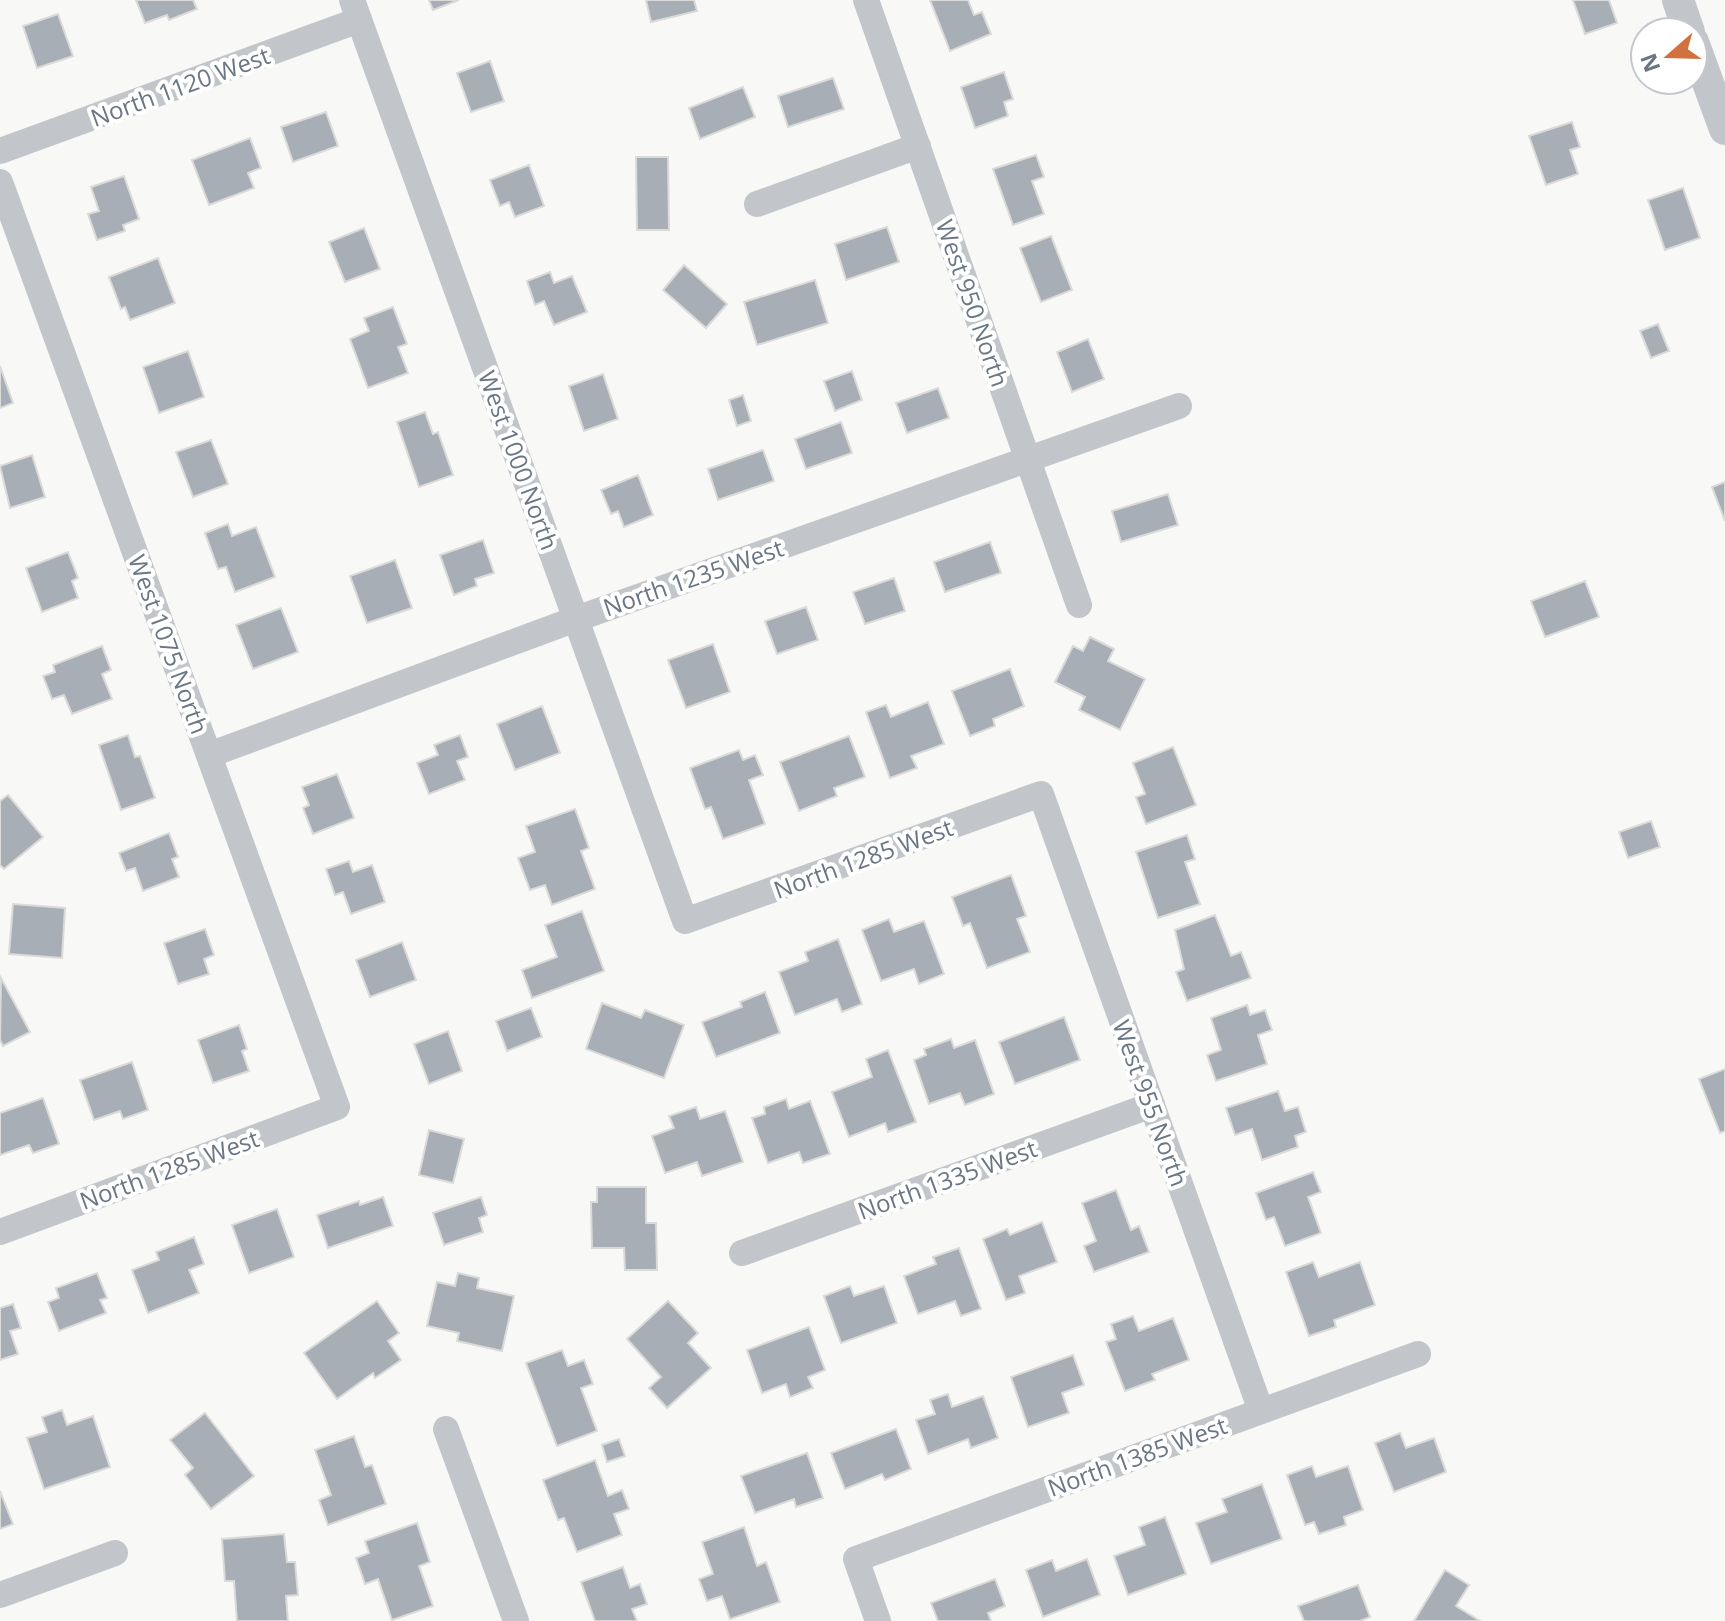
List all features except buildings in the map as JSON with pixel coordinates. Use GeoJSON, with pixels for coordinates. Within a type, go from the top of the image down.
{"type":"FeatureCollection","features":[{"type":"Feature","properties":{"kind":"street","name":"West 950 North"},"geometry":{"type":"LineString","coordinates":[[866,0],[1079,605]]}},
{"type":"Feature","properties":{"kind":"street","name":"North 1120 West"},"geometry":{"type":"LineString","coordinates":[[0,151],[356,10]]}},
{"type":"Feature","properties":{"kind":"street","name":"West 1000 North"},"geometry":{"type":"LineString","coordinates":[[356,10],[685,921]]}},
{"type":"Feature","properties":{"kind":"street"},"geometry":{"type":"LineString","coordinates":[[1709,86],[1725,129]]}},
{"type":"Feature","properties":{"kind":"street"},"geometry":{"type":"LineString","coordinates":[[757,204],[918,146]]}},
{"type":"Feature","properties":{"kind":"street","name":"West 1075 North"},"geometry":{"type":"LineString","coordinates":[[0,182],[337,1107]]}},
{"type":"Feature","properties":{"kind":"street","name":"North 1235 West"},"geometry":{"type":"LineString","coordinates":[[209,755],[576,619],[1179,406]]}},
{"type":"Feature","properties":{"kind":"street","name":"North 1285 West"},"geometry":{"type":"LineString","coordinates":[[685,921],[1041,794]]}},
{"type":"Feature","properties":{"kind":"street","name":"West 955 North"},"geometry":{"type":"LineString","coordinates":[[1041,794],[1261,1411]]}},
{"type":"Feature","properties":{"kind":"street","name":"North 1335 West"},"geometry":{"type":"LineString","coordinates":[[742,1253],[1152,1105]]}},
{"type":"Feature","properties":{"kind":"street","name":"North 1285 West"},"geometry":{"type":"LineString","coordinates":[[0,1232],[337,1107]]}},
{"type":"Feature","properties":{"kind":"street","name":"North 1385 West"},"geometry":{"type":"LineString","coordinates":[[878,1621],[856,1559],[1418,1354]]}},
{"type":"Feature","properties":{"kind":"street"},"geometry":{"type":"LineString","coordinates":[[446,1429],[516,1621]]}},
{"type":"Feature","properties":{"kind":"street"},"geometry":{"type":"LineString","coordinates":[[0,1595],[115,1553]]}}]}
